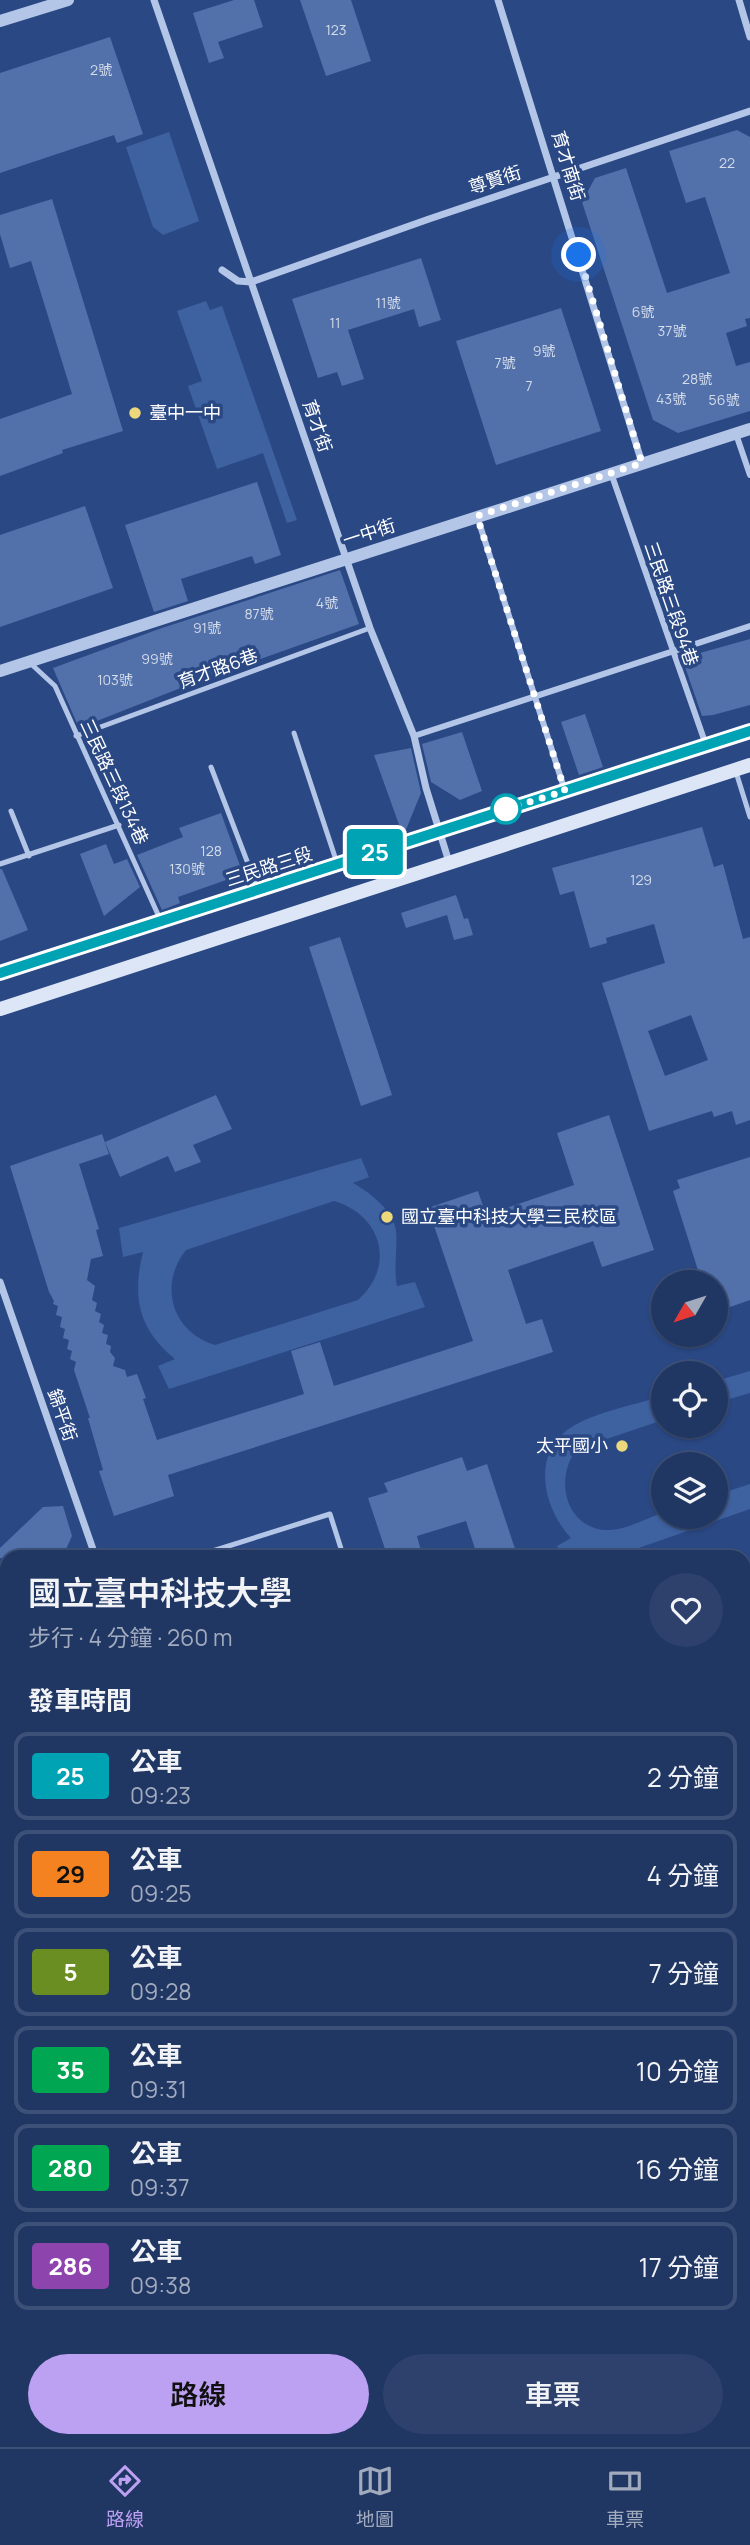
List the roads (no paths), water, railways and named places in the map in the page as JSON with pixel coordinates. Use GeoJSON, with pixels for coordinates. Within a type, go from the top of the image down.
{"type":"FeatureCollection","features":[{"type":"Feature","properties":{"kind":"main road","name":"三民路三段"},"geometry":{"type":"LineString","coordinates":[[0,973],[750,731]]}},
{"type":"Feature","properties":{"kind":"main road"},"geometry":{"type":"LineString","coordinates":[[0,1009],[750,765]]}},
{"type":"Feature","properties":{"kind":"street"},"geometry":{"type":"LineString","coordinates":[[0,21],[68,0]]}},
{"type":"Feature","properties":{"kind":"street","name":"育才街"},"geometry":{"type":"LineString","coordinates":[[154,0],[370,628],[414,736],[449,862]]}},
{"type":"Feature","properties":{"kind":"street","name":"育才南街"},"geometry":{"type":"LineString","coordinates":[[498,0],[642,463]]}},
{"type":"Feature","properties":{"kind":"street"},"geometry":{"type":"LineString","coordinates":[[738,0],[750,37]]}},
{"type":"Feature","properties":{"kind":"street","name":"尊賢街"},"geometry":{"type":"LineString","coordinates":[[251,282],[750,111]]}},
{"type":"Feature","properties":{"kind":"street"},"geometry":{"type":"LineString","coordinates":[[222,270],[237,281],[251,282]]}},
{"type":"Feature","properties":{"kind":"street","name":"一中街"},"geometry":{"type":"LineString","coordinates":[[0,671],[750,429]]}},
{"type":"Feature","properties":{"kind":"street"},"geometry":{"type":"LineString","coordinates":[[736,434],[750,475]]}},
{"type":"Feature","properties":{"kind":"street","name":"三民路三段94巷"},"geometry":{"type":"LineString","coordinates":[[611,473],[706,745]]}},
{"type":"Feature","properties":{"kind":"street"},"geometry":{"type":"LineString","coordinates":[[477,516],[565,791]]}},
{"type":"Feature","properties":{"kind":"street"},"geometry":{"type":"LineString","coordinates":[[414,736],[750,626]]}},
{"type":"Feature","properties":{"kind":"street","name":"錦平街"},"geometry":{"type":"LineString","coordinates":[[0,1282],[4,1306],[93,1550]]}},
{"type":"Feature","properties":{"kind":"lane","name":"育才路6巷"},"geometry":{"type":"LineString","coordinates":[[76,736],[370,628]]}},
{"type":"Feature","properties":{"kind":"lane","name":"三民路三段134巷"},"geometry":{"type":"LineString","coordinates":[[29,662],[55,686],[161,922]]}},
{"type":"Feature","properties":{"kind":"lane"},"geometry":{"type":"LineString","coordinates":[[294,733],[338,865]]}},
{"type":"Feature","properties":{"kind":"lane"},"geometry":{"type":"LineString","coordinates":[[211,767],[258,890]]}},
{"type":"Feature","properties":{"kind":"lane"},"geometry":{"type":"LineString","coordinates":[[736,769],[750,817]]}},
{"type":"Feature","properties":{"kind":"lane"},"geometry":{"type":"LineString","coordinates":[[12,811],[29,856]]}},
{"type":"Feature","properties":{"kind":"lane"},"geometry":{"type":"LineString","coordinates":[[0,864],[119,825]]}},
{"type":"Feature","properties":{"kind":"lane"},"geometry":{"type":"LineString","coordinates":[[216,1550],[330,1514],[341,1550]]}},
{"type":"Feature","properties":{"kind":"place","name":"臺中一中"},"geometry":{"type":"Point","coordinates":[135,413]}},
{"type":"Feature","properties":{"kind":"place","name":"國立臺中科技大學三民校區"},"geometry":{"type":"Point","coordinates":[387,1217]}},
{"type":"Feature","properties":{"kind":"place","name":"太平國小"},"geometry":{"type":"Point","coordinates":[622,1446]}}]}
